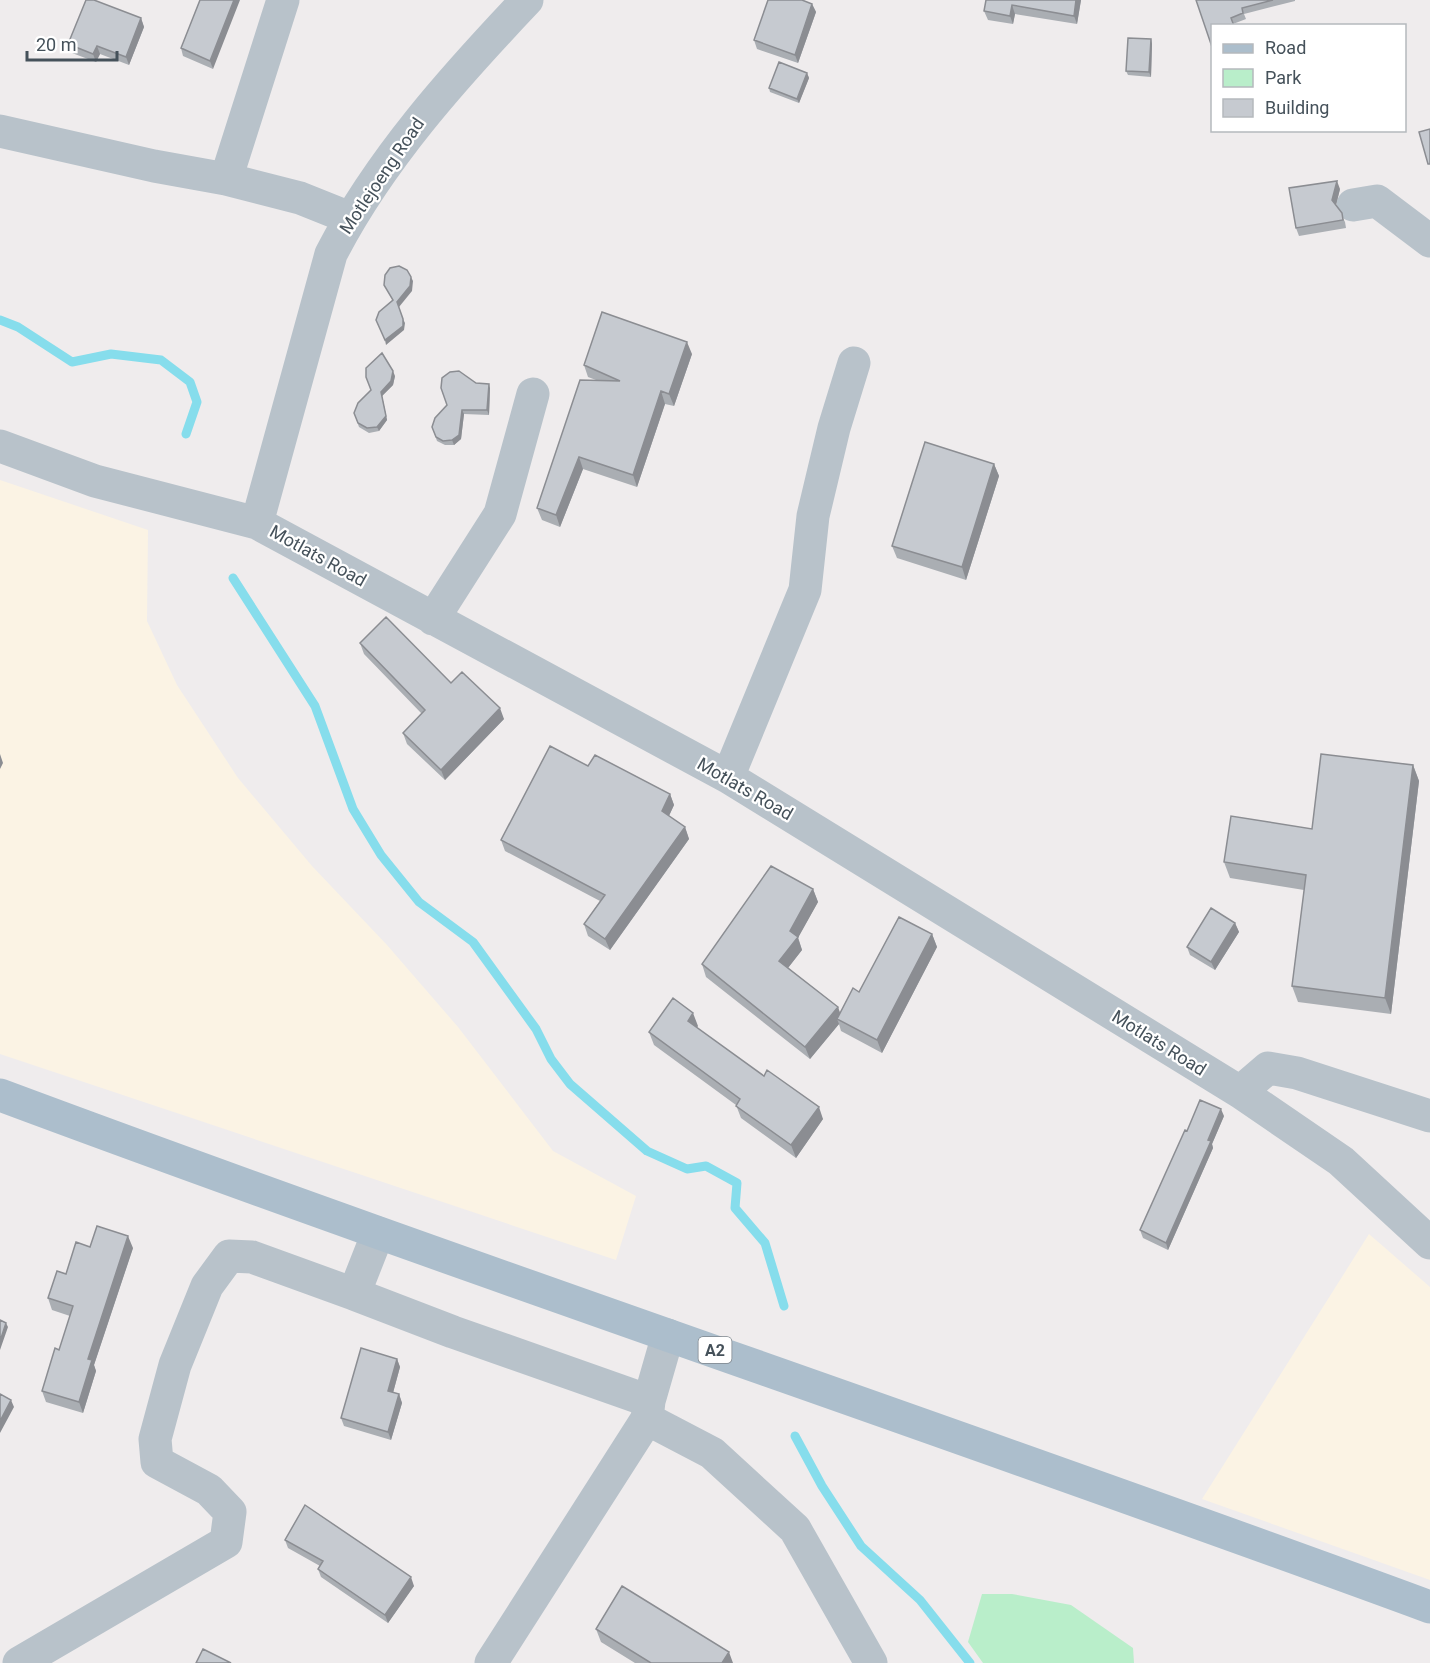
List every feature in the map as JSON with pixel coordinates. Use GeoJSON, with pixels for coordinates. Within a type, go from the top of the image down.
{"type":"FeatureCollection","features":[{"type":"Feature","properties":{"kind":"main road","name":"A2"},"geometry":{"type":"LineString","coordinates":[[0,1095],[378,1233],[1430,1606]]}},
{"type":"Feature","properties":{"kind":"street"},"geometry":{"type":"LineString","coordinates":[[226,179],[283,0]]}},
{"type":"Feature","properties":{"kind":"street","name":"Motlejoeng Road"},"geometry":{"type":"LineString","coordinates":[[257,523],[331,254],[350,218],[433,102],[527,0]]}},
{"type":"Feature","properties":{"kind":"street"},"geometry":{"type":"LineString","coordinates":[[0,132],[154,166],[226,179],[300,198],[350,218]]}},
{"type":"Feature","properties":{"kind":"street"},"geometry":{"type":"LineString","coordinates":[[1353,205],[1377,201],[1430,241]]}},
{"type":"Feature","properties":{"kind":"street"},"geometry":{"type":"LineString","coordinates":[[728,777],[805,590],[813,516],[834,428],[854,363]]}},
{"type":"Feature","properties":{"kind":"street"},"geometry":{"type":"LineString","coordinates":[[433,619],[500,514],[533,394]]}},
{"type":"Feature","properties":{"kind":"street","name":"Motlats Road"},"geometry":{"type":"LineString","coordinates":[[0,446],[95,481],[257,523],[728,777],[1239,1092],[1341,1161],[1430,1243]]}},
{"type":"Feature","properties":{"kind":"street"},"geometry":{"type":"LineString","coordinates":[[1239,1092],[1268,1068],[1297,1073],[1430,1116]]}},
{"type":"Feature","properties":{"kind":"street"},"geometry":{"type":"LineString","coordinates":[[354,1294],[378,1233]]}},
{"type":"Feature","properties":{"kind":"street"},"geometry":{"type":"LineString","coordinates":[[19,1663],[226,1542],[230,1512],[209,1490],[157,1462],[155,1439],[175,1365],[207,1286],[229,1256],[252,1257],[354,1294],[648,1410],[712,1453],[795,1529],[871,1663]]}},
{"type":"Feature","properties":{"kind":"street"},"geometry":{"type":"LineString","coordinates":[[491,1663],[648,1410],[668,1335]]}},
{"type":"Feature","properties":{"kind":"shaded area"},"geometry":{"type":"Polygon","coordinates":[[[0,480],[148,530],[147,621],[177,685],[238,778],[312,866],[387,945],[458,1027],[553,1151],[636,1196],[616,1260],[0,1054],[0,480]]]}},
{"type":"Feature","properties":{"kind":"shaded area"},"geometry":{"type":"Polygon","coordinates":[[[1369,1234],[1430,1287],[1430,1580],[1202,1499],[1369,1234]]]}},
{"type":"Feature","properties":{"kind":"green space"},"geometry":{"type":"Polygon","coordinates":[[[982,1594],[1012,1594],[1071,1605],[1133,1648],[1134,1663],[983,1663],[968,1642],[982,1594]]]}},
{"type":"Feature","properties":{"kind":"building"},"geometry":{"type":"Polygon","coordinates":[[[86,0],[94,0],[141,18],[126,57],[97,46],[93,54],[68,44],[86,0]]]}},
{"type":"Feature","properties":{"kind":"building"},"geometry":{"type":"Polygon","coordinates":[[[200,0],[234,0],[210,61],[181,48],[200,0]]]}},
{"type":"Feature","properties":{"kind":"building"},"geometry":{"type":"Polygon","coordinates":[[[768,0],[802,0],[812,4],[795,55],[754,40],[768,0]]]}},
{"type":"Feature","properties":{"kind":"building"},"geometry":{"type":"Polygon","coordinates":[[[986,0],[1076,0],[1074,16],[1012,5],[1010,16],[984,11],[986,0]]]}},
{"type":"Feature","properties":{"kind":"building"},"geometry":{"type":"Polygon","coordinates":[[[1196,0],[1273,0],[1242,8],[1243,13],[1231,18],[1233,24],[1211,24],[1211,44],[1196,0]]]}},
{"type":"Feature","properties":{"kind":"building"},"geometry":{"type":"Polygon","coordinates":[[[1128,38],[1151,39],[1149,72],[1126,71],[1128,38]]]}},
{"type":"Feature","properties":{"kind":"building"},"geometry":{"type":"Polygon","coordinates":[[[779,62],[807,73],[797,99],[769,88],[779,62]]]}},
{"type":"Feature","properties":{"kind":"building"},"geometry":{"type":"Polygon","coordinates":[[[1430,129],[1430,164],[1428,164],[1419,132],[1430,129]]]}},
{"type":"Feature","properties":{"kind":"building"},"geometry":{"type":"Polygon","coordinates":[[[1337,181],[1332,200],[1342,213],[1343,220],[1296,228],[1289,188],[1337,181]]]}},
{"type":"Feature","properties":{"kind":"building"},"geometry":{"type":"Polygon","coordinates":[[[399,266],[407,270],[411,277],[410,286],[397,302],[403,326],[385,340],[376,320],[379,312],[393,300],[384,285],[385,275],[390,268],[399,266]]]}},
{"type":"Feature","properties":{"kind":"building"},"geometry":{"type":"Polygon","coordinates":[[[602,312],[687,342],[669,394],[661,391],[633,475],[579,457],[556,515],[537,508],[580,380],[620,381],[584,365],[602,312]]]}},
{"type":"Feature","properties":{"kind":"building"},"geometry":{"type":"Polygon","coordinates":[[[382,353],[393,371],[391,381],[381,392],[386,416],[377,427],[367,428],[358,423],[354,413],[358,403],[371,390],[366,377],[366,368],[382,353]]]}},
{"type":"Feature","properties":{"kind":"building"},"geometry":{"type":"Polygon","coordinates":[[[459,371],[476,383],[489,384],[487,410],[462,410],[459,435],[452,440],[443,441],[436,437],[432,427],[435,418],[447,405],[441,388],[442,378],[450,372],[459,371]]]}},
{"type":"Feature","properties":{"kind":"building"},"geometry":{"type":"Polygon","coordinates":[[[925,442],[994,464],[962,567],[892,546],[925,442]]]}},
{"type":"Feature","properties":{"kind":"building"},"geometry":{"type":"Polygon","coordinates":[[[386,617],[451,683],[462,672],[500,708],[441,770],[403,733],[425,710],[360,643],[386,617]]]}},
{"type":"Feature","properties":{"kind":"building"},"geometry":{"type":"Polygon","coordinates":[[[550,746],[588,766],[595,755],[670,794],[662,811],[685,827],[605,939],[584,924],[605,895],[501,840],[550,746]]]}},
{"type":"Feature","properties":{"kind":"building"},"geometry":{"type":"Polygon","coordinates":[[[1321,754],[1413,765],[1385,998],[1292,986],[1306,875],[1224,862],[1231,816],[1312,829],[1321,754]]]}},
{"type":"Feature","properties":{"kind":"building"},"geometry":{"type":"Polygon","coordinates":[[[771,866],[813,889],[790,931],[798,937],[779,961],[838,1007],[805,1047],[702,964],[771,866]]]}},
{"type":"Feature","properties":{"kind":"building"},"geometry":{"type":"Polygon","coordinates":[[[1211,908],[1235,923],[1211,962],[1187,947],[1211,908]]]}},
{"type":"Feature","properties":{"kind":"building"},"geometry":{"type":"Polygon","coordinates":[[[899,917],[932,934],[877,1040],[837,1019],[853,988],[859,992],[899,917]]]}},
{"type":"Feature","properties":{"kind":"building"},"geometry":{"type":"Polygon","coordinates":[[[673,998],[693,1013],[688,1021],[764,1076],[767,1070],[819,1107],[791,1145],[736,1106],[740,1099],[649,1032],[673,998]]]}},
{"type":"Feature","properties":{"kind":"building"},"geometry":{"type":"Polygon","coordinates":[[[1200,1100],[1221,1109],[1208,1140],[1211,1141],[1166,1243],[1140,1230],[1200,1100]]]}},
{"type":"Feature","properties":{"kind":"building"},"geometry":{"type":"Polygon","coordinates":[[[97,1226],[128,1236],[88,1359],[92,1360],[79,1402],[42,1391],[55,1348],[59,1350],[73,1306],[48,1298],[57,1271],[66,1274],[76,1242],[90,1247],[97,1226]]]}},
{"type":"Feature","properties":{"kind":"building"},"geometry":{"type":"Polygon","coordinates":[[[0,1320],[6,1323],[0,1341],[0,1320]]]}},
{"type":"Feature","properties":{"kind":"building"},"geometry":{"type":"Polygon","coordinates":[[[361,1348],[397,1359],[388,1391],[399,1394],[388,1432],[341,1418],[361,1348]]]}},
{"type":"Feature","properties":{"kind":"building"},"geometry":{"type":"Polygon","coordinates":[[[0,1394],[11,1400],[0,1421],[0,1394]]]}},
{"type":"Feature","properties":{"kind":"building"},"geometry":{"type":"Polygon","coordinates":[[[305,1505],[411,1577],[385,1615],[318,1569],[323,1561],[285,1540],[305,1505]]]}},
{"type":"Feature","properties":{"kind":"building"},"geometry":{"type":"Polygon","coordinates":[[[622,1586],[729,1652],[722,1663],[651,1663],[596,1629],[622,1586]]]}},
{"type":"Feature","properties":{"kind":"building"},"geometry":{"type":"Polygon","coordinates":[[[203,1649],[231,1663],[196,1663],[203,1649]]]}},
{"type":"Feature","properties":{"kind":"waterway"},"geometry":{"type":"LineString","coordinates":[[0,320],[18,327],[72,362],[111,354],[161,360],[190,382],[197,402],[186,434]]}},
{"type":"Feature","properties":{"kind":"waterway"},"geometry":{"type":"LineString","coordinates":[[233,578],[315,706],[353,809],[381,855],[419,902],[473,942],[536,1029],[551,1059],[570,1084],[647,1151],[687,1169],[706,1166],[737,1183],[735,1208],[765,1243],[784,1306]]}},
{"type":"Feature","properties":{"kind":"waterway"},"geometry":{"type":"LineString","coordinates":[[795,1436],[822,1486],[861,1546],[920,1600],[970,1663]]}}]}
